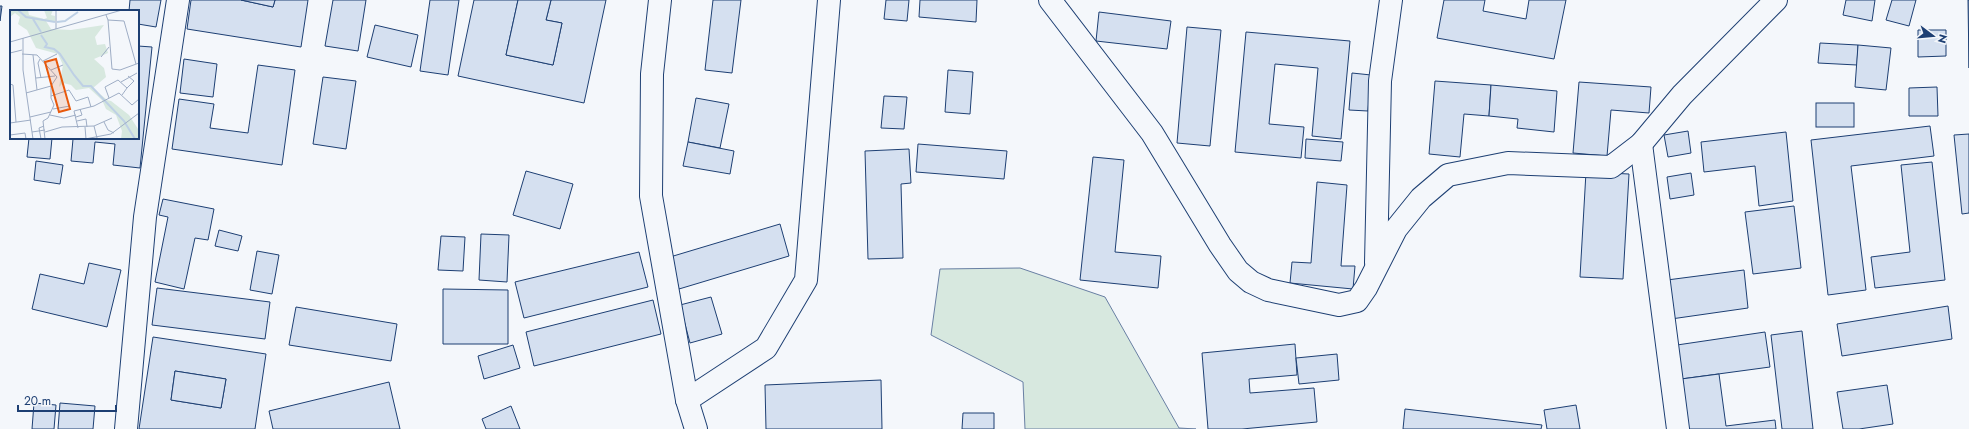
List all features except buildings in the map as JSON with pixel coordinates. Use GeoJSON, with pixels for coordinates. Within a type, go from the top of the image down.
{"type":"FeatureCollection","features":[{"type":"Feature","properties":{"kind":"street"},"geometry":{"type":"LineString","coordinates":[[126,429],[145,217],[178,0]]}},
{"type":"Feature","properties":{"kind":"street"},"geometry":{"type":"LineString","coordinates":[[660,0],[652,74],[651,196],[687,400],[696,429]]}},
{"type":"Feature","properties":{"kind":"street"},"geometry":{"type":"LineString","coordinates":[[687,400],[766,348],[806,280],[829,0]]}},
{"type":"Feature","properties":{"kind":"street"},"geometry":{"type":"LineString","coordinates":[[1050,0],[1152,133],[1220,245],[1238,271],[1251,282],[1268,290],[1339,304],[1356,301],[1366,288],[1396,229],[1416,204],[1448,176],[1508,163],[1611,168],[1641,144],[1682,95],[1776,0]]}},
{"type":"Feature","properties":{"kind":"street"},"geometry":{"type":"LineString","coordinates":[[1376,266],[1380,81],[1390,0]]}},
{"type":"Feature","properties":{"kind":"street"},"geometry":{"type":"LineString","coordinates":[[1641,144],[1678,429]]}},
{"type":"Feature","properties":{"kind":"shaded area"},"geometry":{"type":"Polygon","coordinates":[[[1020,268],[1105,297],[1179,428],[1196,429],[1025,429],[1023,382],[931,335],[940,269],[1020,268]]]}}]}
